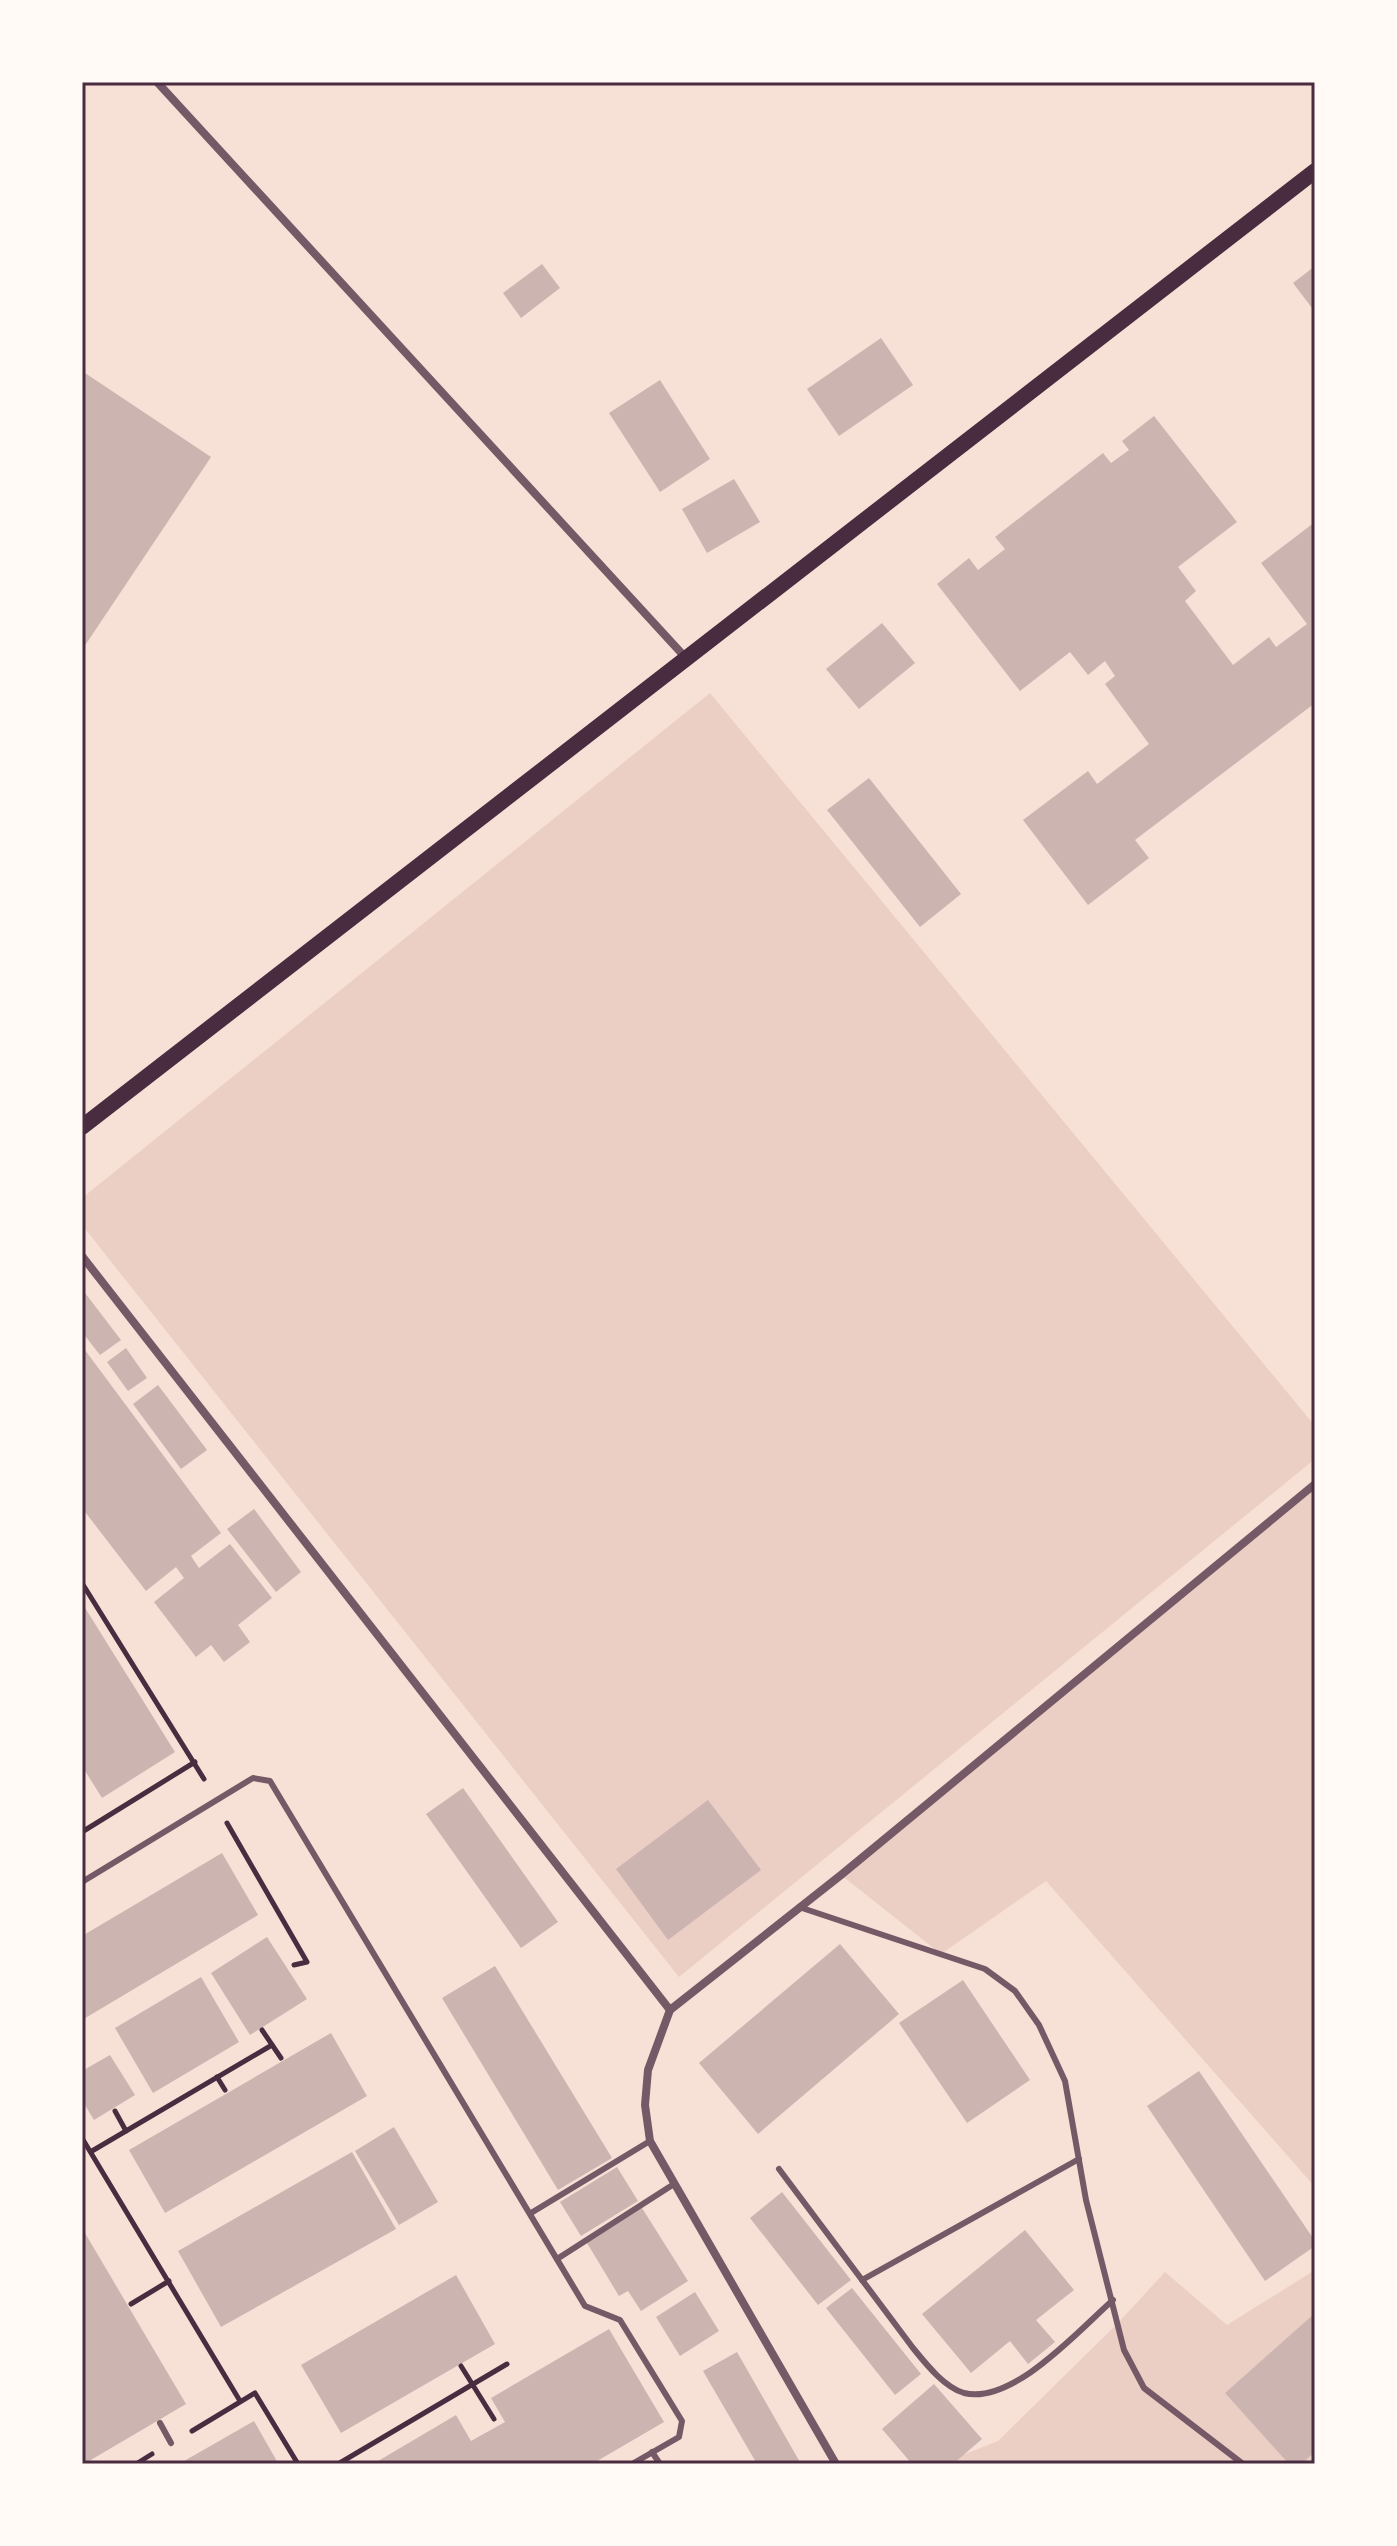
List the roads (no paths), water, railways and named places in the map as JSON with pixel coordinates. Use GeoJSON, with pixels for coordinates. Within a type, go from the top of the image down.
{"type":"FeatureCollection","features":[{"type":"Feature","properties":{"kind":"main road"},"geometry":{"type":"LineString","coordinates":[[82,1127],[1315,171]]}},
{"type":"Feature","properties":{"kind":"street"},"geometry":{"type":"LineString","coordinates":[[157,82],[685,657]]}},
{"type":"Feature","properties":{"kind":"street"},"geometry":{"type":"LineString","coordinates":[[82,1256],[670,2010]]}},
{"type":"Feature","properties":{"kind":"street"},"geometry":{"type":"LineString","coordinates":[[836,2464],[650,2141],[645,2105],[648,2070],[670,2010],[1315,1484]]}},
{"type":"Feature","properties":{"kind":"lane"},"geometry":{"type":"LineString","coordinates":[[82,1882],[253,1778],[270,1781],[585,2306],[620,2320],[682,2421],[679,2437],[632,2464]]}},
{"type":"Feature","properties":{"kind":"lane"},"geometry":{"type":"LineString","coordinates":[[799,1907],[985,1969],[1015,1991],[1039,2025],[1065,2081],[1079,2159],[1124,2350],[1144,2388],[1243,2464]]}},
{"type":"Feature","properties":{"kind":"lane"},"geometry":{"type":"LineString","coordinates":[[531,2213],[650,2141]]}},
{"type":"Feature","properties":{"kind":"lane"},"geometry":{"type":"LineString","coordinates":[[862,2280],[1079,2159]]}},
{"type":"Feature","properties":{"kind":"lane"},"geometry":{"type":"LineString","coordinates":[[779,2169],[937,2375],[963,2393],[993,2393],[1032,2371],[1113,2300]]}},
{"type":"Feature","properties":{"kind":"lane"},"geometry":{"type":"LineString","coordinates":[[557,2259],[674,2184]]}},
{"type":"Feature","properties":{"kind":"lane"},"geometry":{"type":"LineString","coordinates":[[160,2423],[171,2443]]}},
{"type":"Feature","properties":{"kind":"lane"},"geometry":{"type":"LineString","coordinates":[[652,2452],[660,2464]]}}]}
